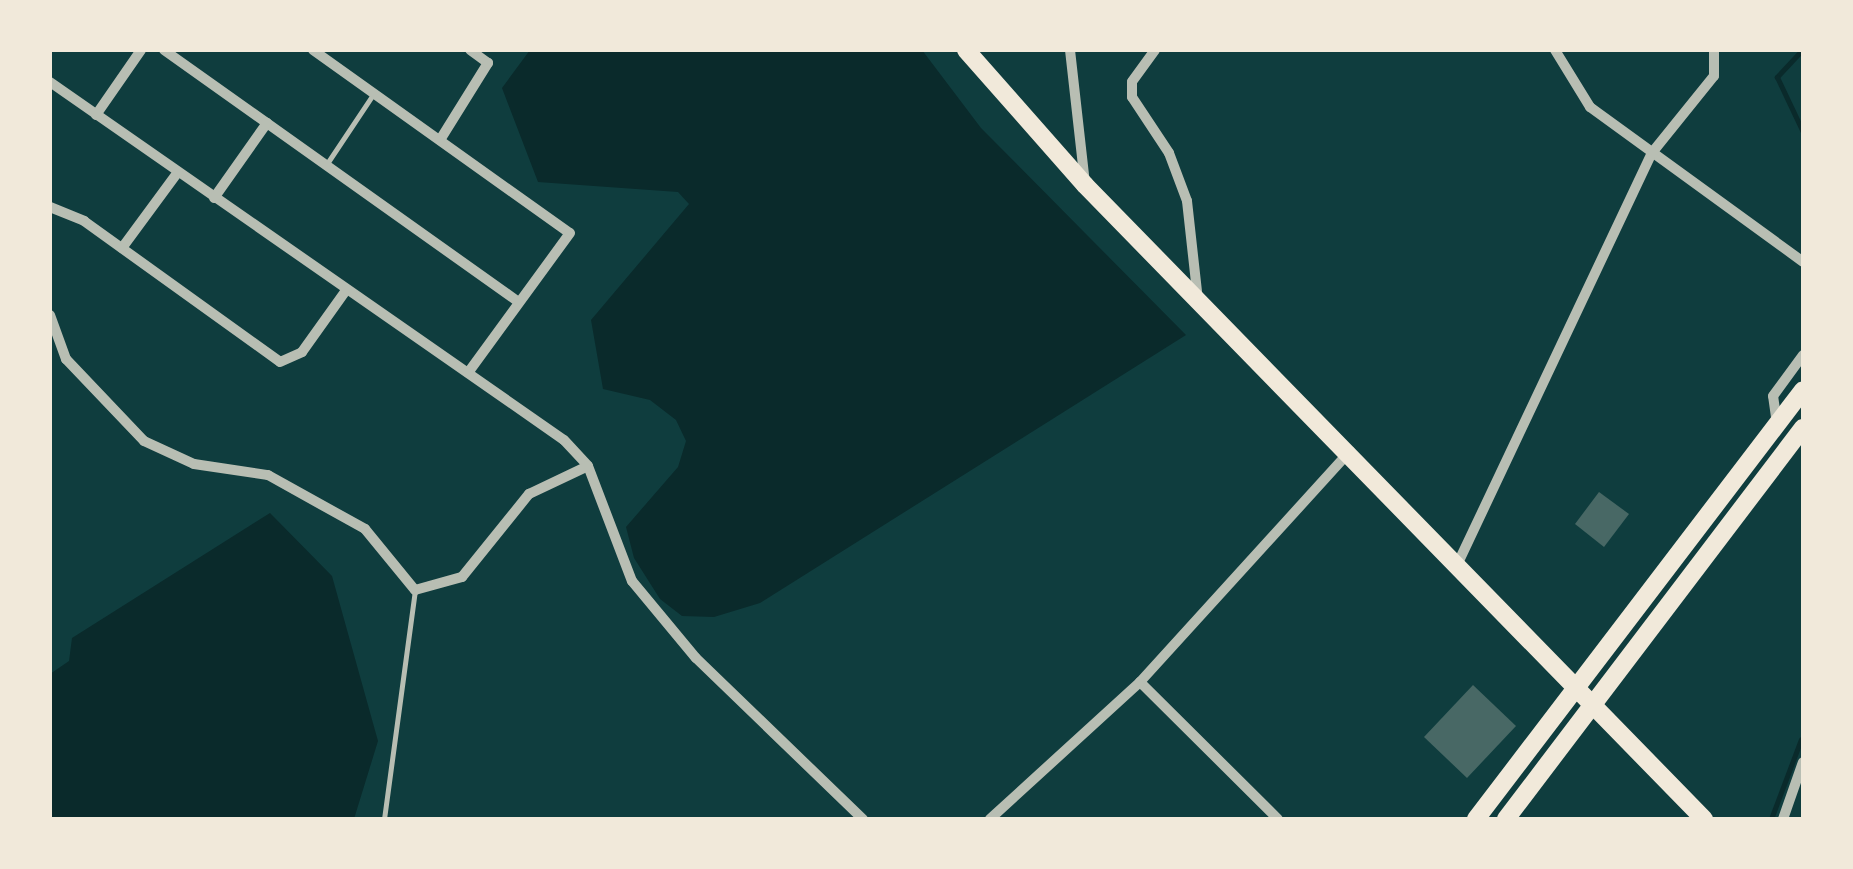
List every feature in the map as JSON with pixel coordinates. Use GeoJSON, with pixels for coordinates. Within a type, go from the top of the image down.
{"type":"FeatureCollection","features":[{"type":"Feature","properties":{"kind":"main road"},"geometry":{"type":"LineString","coordinates":[[966,50],[1085,185],[1350,450],[1704,819]]}},
{"type":"Feature","properties":{"kind":"main road"},"geometry":{"type":"LineString","coordinates":[[1476,819],[1581,688],[1803,390]]}},
{"type":"Feature","properties":{"kind":"main road"},"geometry":{"type":"LineString","coordinates":[[1506,819],[1598,706],[1803,428]]}},
{"type":"Feature","properties":{"kind":"street"},"geometry":{"type":"LineString","coordinates":[[96,115],[142,50]]}},
{"type":"Feature","properties":{"kind":"street"},"geometry":{"type":"LineString","coordinates":[[164,50],[519,302]]}},
{"type":"Feature","properties":{"kind":"street"},"geometry":{"type":"LineString","coordinates":[[313,50],[570,233],[468,373]]}},
{"type":"Feature","properties":{"kind":"street"},"geometry":{"type":"LineString","coordinates":[[440,140],[488,64],[470,50]]}},
{"type":"Feature","properties":{"kind":"street"},"geometry":{"type":"LineString","coordinates":[[1070,50],[1085,185]]}},
{"type":"Feature","properties":{"kind":"street"},"geometry":{"type":"LineString","coordinates":[[1156,50],[1132,82],[1132,97],[1169,153],[1187,201],[1198,300]]}},
{"type":"Feature","properties":{"kind":"street"},"geometry":{"type":"LineString","coordinates":[[1555,50],[1590,106],[1803,262]]}},
{"type":"Feature","properties":{"kind":"street"},"geometry":{"type":"LineString","coordinates":[[1458,563],[1651,154],[1714,76],[1714,50]]}},
{"type":"Feature","properties":{"kind":"street"},"geometry":{"type":"LineString","coordinates":[[50,82],[564,440],[588,466],[632,582],[696,658],[863,819]]}},
{"type":"Feature","properties":{"kind":"street"},"geometry":{"type":"LineString","coordinates":[[214,198],[268,123]]}},
{"type":"Feature","properties":{"kind":"street"},"geometry":{"type":"LineString","coordinates":[[122,248],[178,172]]}},
{"type":"Feature","properties":{"kind":"street"},"geometry":{"type":"LineString","coordinates":[[50,208],[122,248],[280,362],[302,352],[347,289]]}},
{"type":"Feature","properties":{"kind":"street"},"geometry":{"type":"LineString","coordinates":[[50,315],[66,358],[144,440],[194,464],[268,475],[365,530],[415,590],[462,577],[529,494],[588,466]]}},
{"type":"Feature","properties":{"kind":"street"},"geometry":{"type":"LineString","coordinates":[[1778,424],[1773,396],[1803,355]]}},
{"type":"Feature","properties":{"kind":"street"},"geometry":{"type":"LineString","coordinates":[[990,819],[1140,682],[1350,450]]}},
{"type":"Feature","properties":{"kind":"street"},"geometry":{"type":"LineString","coordinates":[[1140,682],[1278,819]]}},
{"type":"Feature","properties":{"kind":"street"},"geometry":{"type":"LineString","coordinates":[[1783,819],[1803,762]]}},
{"type":"Feature","properties":{"kind":"lane"},"geometry":{"type":"LineString","coordinates":[[326,165],[374,93]]}},
{"type":"Feature","properties":{"kind":"lane"},"geometry":{"type":"LineString","coordinates":[[384,819],[415,590]]}},
{"type":"Feature","properties":{"kind":"water"},"geometry":{"type":"Polygon","coordinates":[[[530,50],[922,50],[981,128],[1186,335],[760,603],[714,617],[682,616],[660,599],[634,558],[626,527],[678,467],[686,441],[676,420],[650,400],[603,389],[591,320],[689,204],[678,192],[538,182],[502,88],[530,50]]]}},
{"type":"Feature","properties":{"kind":"water"},"geometry":{"type":"Polygon","coordinates":[[[270,513],[332,576],[378,741],[354,819],[50,819],[50,674],[69,661],[72,638],[270,513]]]}},
{"type":"Feature","properties":{"kind":"building"},"geometry":{"type":"Polygon","coordinates":[[[1599,492],[1629,514],[1604,547],[1575,524],[1599,492]]]}},
{"type":"Feature","properties":{"kind":"building"},"geometry":{"type":"Polygon","coordinates":[[[1473,685],[1516,726],[1467,778],[1424,737],[1473,685]]]}},
{"type":"Feature","properties":{"kind":"waterway"},"geometry":{"type":"LineString","coordinates":[[1802,50],[1777,77],[1803,132]]}},
{"type":"Feature","properties":{"kind":"waterway"},"geometry":{"type":"LineString","coordinates":[[1771,819],[1801,739]]}}]}
